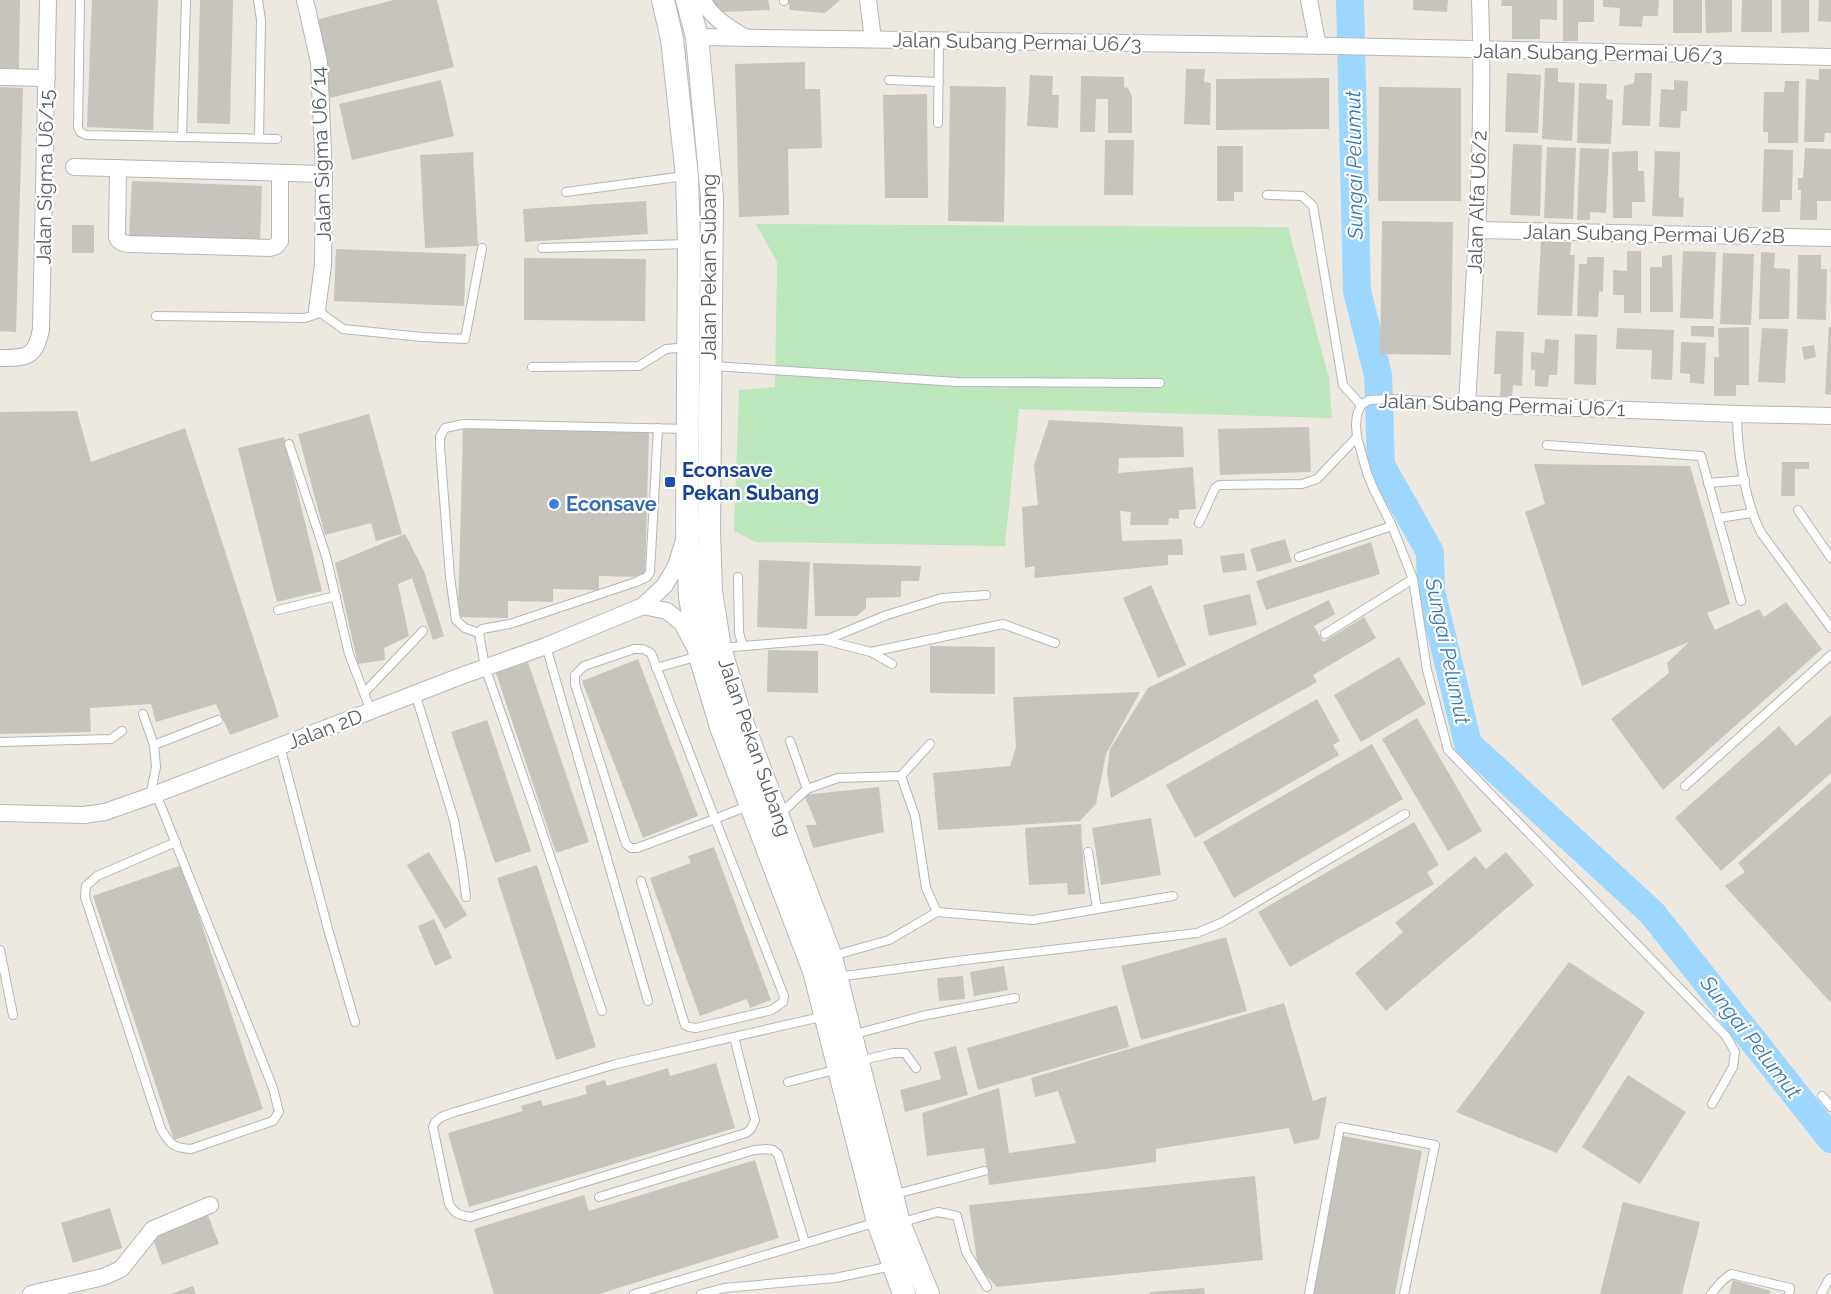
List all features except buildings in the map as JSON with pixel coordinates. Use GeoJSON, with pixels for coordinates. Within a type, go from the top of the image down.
{"type":"FeatureCollection","features":[{"type":"Feature","properties":{"kind":"main road","name":"Jalan Pekan Subang"},"geometry":{"type":"LineString","coordinates":[[663,0],[672,39],[687,176],[689,244],[687,529],[690,597],[710,652],[741,719],[834,967],[852,1035],[848,1065],[889,1222],[893,1266],[904,1294]]}},
{"type":"Feature","properties":{"kind":"main road","name":"Jalan Pekan Subang"},"geometry":{"type":"LineString","coordinates":[[687,0],[697,37],[712,197],[710,652],[721,727],[814,971],[825,1016],[848,1065],[892,1196],[889,1222],[928,1294]]}},
{"type":"Feature","properties":{"kind":"street","name":"Jalan Sigma U6/15"},"geometry":{"type":"LineString","coordinates":[[0,358],[22,358],[33,353],[39,343],[41,329],[48,0]]}},
{"type":"Feature","properties":{"kind":"street","name":"Jalan Sigma U6/14"},"geometry":{"type":"LineString","coordinates":[[305,0],[319,62],[324,174],[323,266],[317,310]]}},
{"type":"Feature","properties":{"kind":"street"},"geometry":{"type":"LineString","coordinates":[[703,0],[719,19],[746,38]]}},
{"type":"Feature","properties":{"kind":"street"},"geometry":{"type":"LineString","coordinates":[[868,0],[873,39]]}},
{"type":"Feature","properties":{"kind":"street"},"geometry":{"type":"LineString","coordinates":[[1309,0],[1318,46]]}},
{"type":"Feature","properties":{"kind":"street","name":"Jalan Alfa U6/2"},"geometry":{"type":"LineString","coordinates":[[1467,404],[1477,230],[1482,51],[1480,0]]}},
{"type":"Feature","properties":{"kind":"street","name":"Jalan Subang Permai U6/3"},"geometry":{"type":"LineString","coordinates":[[697,37],[1337,46],[1831,57]]}},
{"type":"Feature","properties":{"kind":"street"},"geometry":{"type":"LineString","coordinates":[[0,77],[47,78]]}},
{"type":"Feature","properties":{"kind":"street"},"geometry":{"type":"LineString","coordinates":[[74,167],[324,174]]}},
{"type":"Feature","properties":{"kind":"street"},"geometry":{"type":"LineString","coordinates":[[118,168],[117,237],[119,241],[129,244],[270,248],[276,246],[280,241],[280,173]]}},
{"type":"Feature","properties":{"kind":"street","name":"Jalan Subang Permai U6/2B"},"geometry":{"type":"LineString","coordinates":[[1477,230],[1831,238]]}},
{"type":"Feature","properties":{"kind":"street","name":"Jalan Subang Permai U6/1"},"geometry":{"type":"LineString","coordinates":[[1467,404],[1831,416]]}},
{"type":"Feature","properties":{"kind":"street","name":"Jalan 2D"},"geometry":{"type":"LineString","coordinates":[[0,813],[84,815],[105,812],[415,693],[546,646],[643,606],[664,585],[676,566],[687,529]]}},
{"type":"Feature","properties":{"kind":"street"},"geometry":{"type":"LineString","coordinates":[[643,606],[667,611],[710,652]]}},
{"type":"Feature","properties":{"kind":"street"},"geometry":{"type":"LineString","coordinates":[[31,1294],[103,1277],[121,1269],[153,1229],[210,1205]]}},
{"type":"Feature","properties":{"kind":"lane"},"geometry":{"type":"LineString","coordinates":[[80,0],[78,127],[80,132],[86,135],[277,139]]}},
{"type":"Feature","properties":{"kind":"lane"},"geometry":{"type":"LineString","coordinates":[[182,137],[186,0]]}},
{"type":"Feature","properties":{"kind":"lane"},"geometry":{"type":"LineString","coordinates":[[258,0],[261,20],[258,138]]}},
{"type":"Feature","properties":{"kind":"lane"},"geometry":{"type":"LineString","coordinates":[[938,123],[939,41]]}},
{"type":"Feature","properties":{"kind":"lane"},"geometry":{"type":"LineString","coordinates":[[889,80],[939,82]]}},
{"type":"Feature","properties":{"kind":"lane"},"geometry":{"type":"LineString","coordinates":[[566,192],[687,176]]}},
{"type":"Feature","properties":{"kind":"lane"},"geometry":{"type":"LineString","coordinates":[[1267,195],[1302,196],[1313,206],[1343,385],[1361,405]]}},
{"type":"Feature","properties":{"kind":"lane"},"geometry":{"type":"LineString","coordinates":[[542,248],[689,244]]}},
{"type":"Feature","properties":{"kind":"lane"},"geometry":{"type":"LineString","coordinates":[[156,316],[306,318],[314,315],[317,310],[343,329],[465,339],[482,248]]}},
{"type":"Feature","properties":{"kind":"lane"},"geometry":{"type":"LineString","coordinates":[[532,368],[639,366],[666,349],[688,347]]}},
{"type":"Feature","properties":{"kind":"lane"},"geometry":{"type":"LineString","coordinates":[[710,366],[957,382],[1160,383]]}},
{"type":"Feature","properties":{"kind":"lane","name":"Jalan Subang Permai U6/1"},"geometry":{"type":"LineString","coordinates":[[1467,404],[1393,399],[1369,400],[1361,405],[1357,415],[1357,436],[1367,473],[1392,526],[1413,579],[1428,670],[1448,750],[1726,1036],[1735,1052],[1733,1066],[1712,1104]]}},
{"type":"Feature","properties":{"kind":"lane"},"geometry":{"type":"LineString","coordinates":[[1737,414],[1737,433],[1752,513],[1762,534],[1831,628]]}},
{"type":"Feature","properties":{"kind":"lane"},"geometry":{"type":"LineString","coordinates":[[479,633],[465,628],[456,620],[450,577],[440,446],[440,437],[445,428],[464,424],[688,429]]}},
{"type":"Feature","properties":{"kind":"lane"},"geometry":{"type":"LineString","coordinates":[[479,633],[482,629],[510,624],[647,577],[650,572],[658,428]]}},
{"type":"Feature","properties":{"kind":"lane"},"geometry":{"type":"LineString","coordinates":[[1199,523],[1215,488],[1219,485],[1310,483],[1317,479],[1357,436]]}},
{"type":"Feature","properties":{"kind":"lane"},"geometry":{"type":"LineString","coordinates":[[290,444],[326,556],[349,654],[371,711]]}},
{"type":"Feature","properties":{"kind":"lane"},"geometry":{"type":"LineString","coordinates":[[1547,445],[1701,456],[1741,601]]}},
{"type":"Feature","properties":{"kind":"lane"},"geometry":{"type":"LineString","coordinates":[[1708,483],[1745,480]]}},
{"type":"Feature","properties":{"kind":"lane"},"geometry":{"type":"LineString","coordinates":[[1798,510],[1831,558]]}},
{"type":"Feature","properties":{"kind":"lane"},"geometry":{"type":"LineString","coordinates":[[1718,518],[1752,513]]}},
{"type":"Feature","properties":{"kind":"lane"},"geometry":{"type":"LineString","coordinates":[[1299,557],[1392,526]]}},
{"type":"Feature","properties":{"kind":"lane"},"geometry":{"type":"LineString","coordinates":[[738,578],[739,633],[743,646]]}},
{"type":"Feature","properties":{"kind":"lane"},"geometry":{"type":"LineString","coordinates":[[1325,633],[1413,579]]}},
{"type":"Feature","properties":{"kind":"lane"},"geometry":{"type":"LineString","coordinates":[[656,668],[710,652],[743,646],[828,639],[887,615],[942,598],[986,595]]}},
{"type":"Feature","properties":{"kind":"lane"},"geometry":{"type":"LineString","coordinates":[[278,610],[336,596]]}},
{"type":"Feature","properties":{"kind":"lane"},"geometry":{"type":"LineString","coordinates":[[871,652],[1003,624],[1055,643]]}},
{"type":"Feature","properties":{"kind":"lane"},"geometry":{"type":"LineString","coordinates":[[364,693],[423,631]]}},
{"type":"Feature","properties":{"kind":"lane"},"geometry":{"type":"LineString","coordinates":[[479,633],[485,667],[602,1011]]}},
{"type":"Feature","properties":{"kind":"lane"},"geometry":{"type":"LineString","coordinates":[[821,639],[871,652],[892,664]]}},
{"type":"Feature","properties":{"kind":"lane"},"geometry":{"type":"LineString","coordinates":[[546,646],[648,1001]]}},
{"type":"Feature","properties":{"kind":"lane"},"geometry":{"type":"LineString","coordinates":[[641,881],[685,1025],[696,1028],[772,1010],[783,1002],[784,996],[715,819],[656,668],[651,653],[643,649],[634,649],[584,666],[575,675],[575,684],[626,844],[631,848],[637,848],[715,819],[750,804]]}},
{"type":"Feature","properties":{"kind":"lane"},"geometry":{"type":"LineString","coordinates":[[1685,786],[1831,655]]}},
{"type":"Feature","properties":{"kind":"lane"},"geometry":{"type":"LineString","coordinates":[[415,693],[454,820],[466,897]]}},
{"type":"Feature","properties":{"kind":"lane"},"geometry":{"type":"LineString","coordinates":[[143,714],[154,746],[156,767],[153,795],[176,842],[273,1088],[279,1112],[273,1121],[191,1149],[180,1149],[170,1143],[161,1129],[85,897],[86,886],[97,876],[176,842]]}},
{"type":"Feature","properties":{"kind":"lane"},"geometry":{"type":"LineString","coordinates":[[154,746],[218,720]]}},
{"type":"Feature","properties":{"kind":"lane"},"geometry":{"type":"LineString","coordinates":[[0,742],[111,739],[122,731]]}},
{"type":"Feature","properties":{"kind":"lane"},"geometry":{"type":"LineString","coordinates":[[789,741],[807,789]]}},
{"type":"Feature","properties":{"kind":"lane"},"geometry":{"type":"LineString","coordinates":[[778,816],[807,789],[838,777],[901,776],[930,744]]}},
{"type":"Feature","properties":{"kind":"lane"},"geometry":{"type":"LineString","coordinates":[[280,746],[355,1022]]}},
{"type":"Feature","properties":{"kind":"lane"},"geometry":{"type":"LineString","coordinates":[[901,776],[915,816],[926,888],[937,912]]}},
{"type":"Feature","properties":{"kind":"lane"},"geometry":{"type":"LineString","coordinates":[[834,967],[965,960],[1197,933],[1223,922],[1405,814]]}},
{"type":"Feature","properties":{"kind":"lane"},"geometry":{"type":"LineString","coordinates":[[1088,852],[1098,909]]}},
{"type":"Feature","properties":{"kind":"lane"},"geometry":{"type":"LineString","coordinates":[[834,967],[889,940],[937,912],[1033,920],[1173,896]]}},
{"type":"Feature","properties":{"kind":"lane"},"geometry":{"type":"LineString","coordinates":[[0,950],[13,1015]]}},
{"type":"Feature","properties":{"kind":"lane"},"geometry":{"type":"LineString","coordinates":[[852,1035],[922,1016],[1015,999]]}},
{"type":"Feature","properties":{"kind":"lane"},"geometry":{"type":"LineString","coordinates":[[734,1037],[755,1120],[751,1129],[746,1133],[470,1216],[454,1212],[450,1204],[433,1127],[434,1122],[440,1118],[616,1064],[825,1016]]}},
{"type":"Feature","properties":{"kind":"lane"},"geometry":{"type":"LineString","coordinates":[[788,1082],[893,1053],[905,1053],[916,1068]]}},
{"type":"Feature","properties":{"kind":"lane"},"geometry":{"type":"LineString","coordinates":[[1822,1096],[1831,1107]]}},
{"type":"Feature","properties":{"kind":"lane"},"geometry":{"type":"LineString","coordinates":[[1309,1294],[1340,1127],[1435,1145],[1404,1294]]}},
{"type":"Feature","properties":{"kind":"lane"},"geometry":{"type":"LineString","coordinates":[[599,1197],[754,1150],[773,1150],[778,1154],[805,1243]]}},
{"type":"Feature","properties":{"kind":"lane"},"geometry":{"type":"LineString","coordinates":[[892,1196],[984,1171]]}},
{"type":"Feature","properties":{"kind":"lane"},"geometry":{"type":"LineString","coordinates":[[634,1294],[805,1243],[938,1212],[957,1216],[966,1252],[987,1287]]}},
{"type":"Feature","properties":{"kind":"lane"},"geometry":{"type":"LineString","coordinates":[[701,1294],[724,1288],[835,1278],[893,1266]]}},
{"type":"Feature","properties":{"kind":"lane"},"geometry":{"type":"LineString","coordinates":[[1711,1294],[1731,1274],[1790,1288],[1788,1294]]}},
{"type":"Feature","properties":{"kind":"lane"},"geometry":{"type":"LineString","coordinates":[[1821,1294],[1831,1278]]}},
{"type":"Feature","properties":{"kind":"green space"},"geometry":{"type":"Polygon","coordinates":[[[756,224],[1288,227],[1329,378],[1332,418],[1019,409],[1005,546],[755,542],[734,531],[739,390],[775,387],[777,262],[756,224]]]}},
{"type":"Feature","properties":{"kind":"waterway","name":"Sungai Pelumut"},"geometry":{"type":"LineString","coordinates":[[1350,0],[1357,291],[1378,375],[1381,465],[1430,552],[1431,591],[1468,744],[1652,913],[1831,1139]]}},
{"type":"Feature","properties":{"kind":"place","name":"Econsave Pekan Subang"},"geometry":{"type":"Point","coordinates":[670,482]}},
{"type":"Feature","properties":{"kind":"place","name":"Econsave"},"geometry":{"type":"Point","coordinates":[554,504]}}]}
